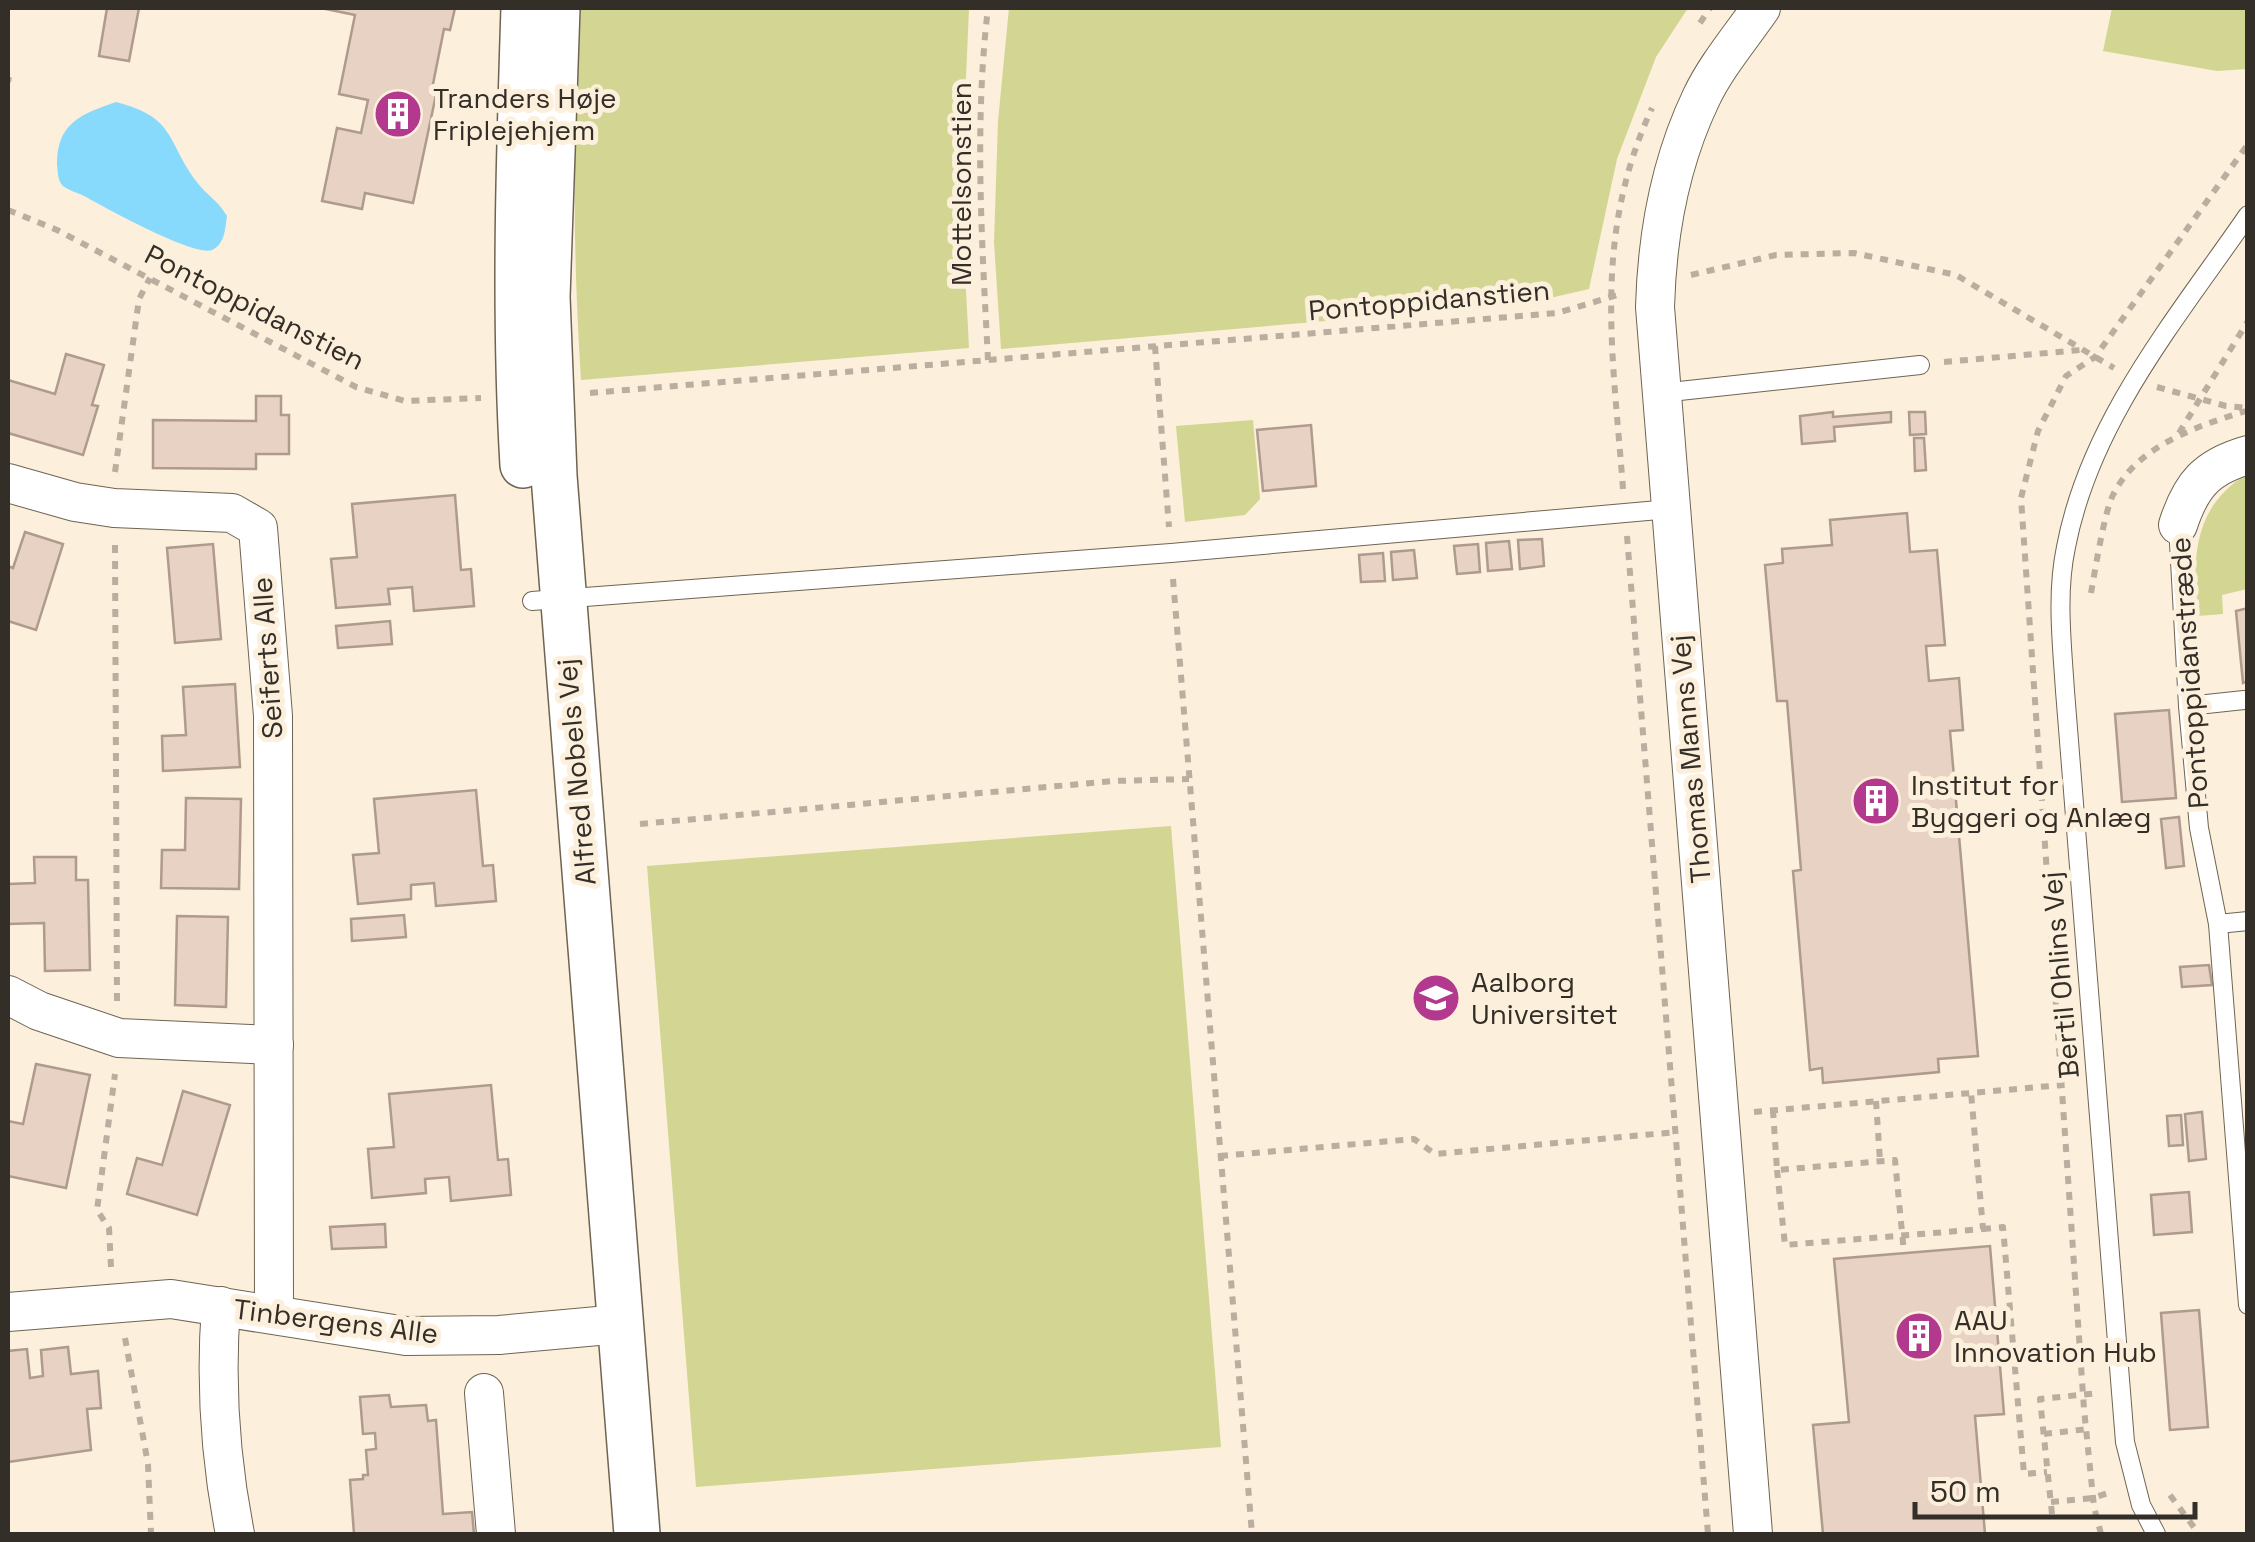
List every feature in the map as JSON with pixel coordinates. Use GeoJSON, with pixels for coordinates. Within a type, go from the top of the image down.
{"type":"FeatureCollection","features":[{"type":"Feature","properties":{"kind":"street","name":"Alfred Nobels Vej"},"geometry":{"type":"LineString","coordinates":[[524,8],[517,368],[547,600],[605,1325],[606,1534]]}},
{"type":"Feature","properties":{"kind":"street","name":"Alfred Nobels Vej"},"geometry":{"type":"LineString","coordinates":[[547,600],[548,297],[556,8]]}},
{"type":"Feature","properties":{"kind":"street","name":"Thomas Manns Vej"},"geometry":{"type":"LineString","coordinates":[[1753,1534],[1660,393],[1655,284],[1665,206],[1680,150],[1702,95],[1761,8]]}},
{"type":"Feature","properties":{"kind":"street","name":"Pontoppidanstræde"},"geometry":{"type":"LineString","coordinates":[[2178,525],[2187,497],[2204,476],[2224,462],[2248,455]]}},
{"type":"Feature","properties":{"kind":"street","name":"Seiferts Alle"},"geometry":{"type":"LineString","coordinates":[[8,483],[75,502],[114,508],[232,513],[258,528],[273,716],[274,1314]]}},
{"type":"Feature","properties":{"kind":"street"},"geometry":{"type":"LineString","coordinates":[[8,995],[39,1011],[119,1038],[274,1045]]}},
{"type":"Feature","properties":{"kind":"street"},"geometry":{"type":"LineString","coordinates":[[8,1312],[171,1298],[221,1306]]}},
{"type":"Feature","properties":{"kind":"street","name":"Tinbergens Alle"},"geometry":{"type":"LineString","coordinates":[[235,1534],[223,1474],[216,1390],[221,1306],[406,1336],[499,1335],[605,1325]]}},
{"type":"Feature","properties":{"kind":"street","name":"Alfred Nobels Vej"},"geometry":{"type":"LineString","coordinates":[[605,1325],[638,1534]]}},
{"type":"Feature","properties":{"kind":"street"},"geometry":{"type":"LineString","coordinates":[[484,1392],[496,1534]]}},
{"type":"Feature","properties":{"kind":"lane","name":"Bertil Ohlins Vej"},"geometry":{"type":"LineString","coordinates":[[2156,1534],[2142,1505],[2125,1442],[2064,692],[2060,597],[2066,547],[2086,477],[2107,430],[2136,378],[2248,215]]}},
{"type":"Feature","properties":{"kind":"lane"},"geometry":{"type":"LineString","coordinates":[[1660,393],[1920,365]]}},
{"type":"Feature","properties":{"kind":"lane"},"geometry":{"type":"LineString","coordinates":[[547,600],[1171,553],[1670,509]]}},
{"type":"Feature","properties":{"kind":"lane","name":"Pontoppidanstræde"},"geometry":{"type":"LineString","coordinates":[[2178,525],[2188,706],[2200,828],[2218,924],[2248,1305]]}},
{"type":"Feature","properties":{"kind":"lane"},"geometry":{"type":"LineString","coordinates":[[2188,706],[2244,700]]}},
{"type":"Feature","properties":{"kind":"lane"},"geometry":{"type":"LineString","coordinates":[[2218,924],[2248,921]]}},
{"type":"Feature","properties":{"kind":"path","name":"Mottelsonstien"},"geometry":{"type":"LineString","coordinates":[[988,8],[980,216],[988,360]]}},
{"type":"Feature","properties":{"kind":"path","name":"Pontoppidanstien"},"geometry":{"type":"LineString","coordinates":[[8,210],[56,230],[356,387],[406,401],[492,398]]}},
{"type":"Feature","properties":{"kind":"path","name":"Pontoppidanstien"},"geometry":{"type":"LineString","coordinates":[[574,394],[1557,313],[1776,254],[1854,252],[1956,275],[2136,378],[2202,400],[2248,409]]}},
{"type":"Feature","properties":{"kind":"path"},"geometry":{"type":"LineString","coordinates":[[150,278],[139,299],[114,476],[119,1038],[97,1210],[109,1228],[111,1280],[119,1300],[131,1387],[148,1464],[151,1534]]}},
{"type":"Feature","properties":{"kind":"path"},"geometry":{"type":"LineString","coordinates":[[2175,438],[2248,321]]}},
{"type":"Feature","properties":{"kind":"path"},"geometry":{"type":"LineString","coordinates":[[1155,346],[1252,1534]]}},
{"type":"Feature","properties":{"kind":"path"},"geometry":{"type":"LineString","coordinates":[[1920,365],[2082,350]]}},
{"type":"Feature","properties":{"kind":"path"},"geometry":{"type":"LineString","coordinates":[[2091,609],[2091,592],[2112,496],[2140,460],[2175,438],[2248,409]]}},
{"type":"Feature","properties":{"kind":"path"},"geometry":{"type":"LineString","coordinates":[[640,824],[1112,781],[1188,779]]}},
{"type":"Feature","properties":{"kind":"path"},"geometry":{"type":"LineString","coordinates":[[1719,1115],[2062,1085]]}},
{"type":"Feature","properties":{"kind":"path"},"geometry":{"type":"LineString","coordinates":[[1971,1092],[1983,1228]]}},
{"type":"Feature","properties":{"kind":"path"},"geometry":{"type":"LineString","coordinates":[[1876,1100],[1880,1161]]}},
{"type":"Feature","properties":{"kind":"path"},"geometry":{"type":"LineString","coordinates":[[1773,1110],[1785,1245],[2003,1227],[2024,1474],[2048,1472]]}},
{"type":"Feature","properties":{"kind":"path"},"geometry":{"type":"LineString","coordinates":[[1220,1156],[1414,1138],[1435,1154],[1675,1133],[1708,1534]]}},
{"type":"Feature","properties":{"kind":"path"},"geometry":{"type":"LineString","coordinates":[[1777,1170],[1895,1160],[1904,1253]]}},
{"type":"Feature","properties":{"kind":"path"},"geometry":{"type":"LineString","coordinates":[[2052,1514],[2040,1399],[2084,1395]]}},
{"type":"Feature","properties":{"kind":"path"},"geometry":{"type":"LineString","coordinates":[[2044,1434],[2086,1430]]}},
{"type":"Feature","properties":{"kind":"path"},"geometry":{"type":"LineString","coordinates":[[2164,1478],[2169,1494],[2199,1534]]}},
{"type":"Feature","properties":{"kind":"path"},"geometry":{"type":"LineString","coordinates":[[2050,1502],[2093,1498]]}},
{"type":"Feature","properties":{"kind":"green space"},"geometry":{"type":"Polygon","coordinates":[[[581,8],[969,8],[961,193],[969,348],[581,380],[575,194],[581,8]]]}},
{"type":"Feature","properties":{"kind":"green space"},"geometry":{"type":"Polygon","coordinates":[[[1009,8],[1688,8],[1656,57],[1617,159],[1589,289],[1524,304],[1001,349],[994,242],[998,121],[1009,8]]]}},
{"type":"Feature","properties":{"kind":"green space"},"geometry":{"type":"Polygon","coordinates":[[[2112,8],[2247,8],[2247,69],[2217,71],[2103,51],[2112,8]]]}},
{"type":"Feature","properties":{"kind":"green space"},"geometry":{"type":"Polygon","coordinates":[[[1253,420],[1260,499],[1245,515],[1185,522],[1176,426],[1253,420]]]}},
{"type":"Feature","properties":{"kind":"green space"},"geometry":{"type":"Polygon","coordinates":[[[2247,474],[2247,589],[2222,595],[2223,614],[2197,616],[2195,574],[2200,536],[2215,502],[2247,474]]]}},
{"type":"Feature","properties":{"kind":"green space"},"geometry":{"type":"Polygon","coordinates":[[[1171,826],[1221,1447],[696,1487],[647,866],[1171,826]]]}},
{"type":"Feature","properties":{"kind":"water"},"geometry":{"type":"Polygon","coordinates":[[[116,102],[160,123],[196,181],[227,216],[222,240],[212,250],[169,239],[61,184],[58,150],[66,130],[82,116],[116,102]]]}},
{"type":"Feature","properties":{"kind":"building"},"geometry":{"type":"Polygon","coordinates":[[[107,8],[139,8],[129,61],[99,56],[107,8]]]}},
{"type":"Feature","properties":{"kind":"building","name":"Tranders Høje Friplejehjem"},"geometry":{"type":"Polygon","coordinates":[[[321,8],[455,8],[450,30],[444,29],[431,94],[436,95],[413,203],[365,193],[362,209],[322,201],[337,128],[361,133],[368,100],[339,94],[355,15],[321,8]]]}},
{"type":"Feature","properties":{"kind":"building"},"geometry":{"type":"Polygon","coordinates":[[[66,354],[104,365],[92,405],[98,406],[83,455],[8,433],[8,380],[55,394],[66,354]]]}},
{"type":"Feature","properties":{"kind":"building"},"geometry":{"type":"Polygon","coordinates":[[[256,396],[281,396],[281,415],[289,415],[289,454],[256,454],[256,469],[153,468],[153,420],[256,421],[256,396]]]}},
{"type":"Feature","properties":{"kind":"building"},"geometry":{"type":"Polygon","coordinates":[[[1833,412],[1833,417],[1891,412],[1891,422],[1834,427],[1835,441],[1802,444],[1800,416],[1833,412]]]}},
{"type":"Feature","properties":{"kind":"building"},"geometry":{"type":"Polygon","coordinates":[[[1909,412],[1925,412],[1926,434],[1910,435],[1909,412]]]}},
{"type":"Feature","properties":{"kind":"building"},"geometry":{"type":"Polygon","coordinates":[[[1311,425],[1316,486],[1263,491],[1257,430],[1311,425]]]}},
{"type":"Feature","properties":{"kind":"building"},"geometry":{"type":"Polygon","coordinates":[[[1914,438],[1924,438],[1926,470],[1915,471],[1914,438]]]}},
{"type":"Feature","properties":{"kind":"building"},"geometry":{"type":"Polygon","coordinates":[[[455,495],[461,570],[471,569],[474,606],[414,611],[412,587],[388,589],[390,604],[336,608],[331,559],[357,557],[352,504],[455,495]]]}},
{"type":"Feature","properties":{"kind":"building","name":"Institut for Byggeri og Anlæg"},"geometry":{"type":"Polygon","coordinates":[[[1907,513],[1910,552],[1937,550],[1945,645],[1926,646],[1929,681],[1959,678],[1963,730],[1950,731],[1978,1056],[1938,1059],[1939,1072],[1823,1083],[1822,1068],[1810,1070],[1793,871],[1801,870],[1787,701],[1777,701],[1765,565],[1783,563],[1782,549],[1832,545],[1830,520],[1907,513]]]}},
{"type":"Feature","properties":{"kind":"building"},"geometry":{"type":"Polygon","coordinates":[[[25,532],[63,544],[36,630],[8,621],[8,566],[13,568],[25,532]]]}},
{"type":"Feature","properties":{"kind":"building"},"geometry":{"type":"Polygon","coordinates":[[[1542,539],[1544,566],[1520,569],[1518,540],[1542,539]]]}},
{"type":"Feature","properties":{"kind":"building"},"geometry":{"type":"Polygon","coordinates":[[[1509,541],[1512,569],[1488,571],[1486,543],[1509,541]]]}},
{"type":"Feature","properties":{"kind":"building"},"geometry":{"type":"Polygon","coordinates":[[[213,544],[221,639],[175,643],[167,548],[213,544]]]}},
{"type":"Feature","properties":{"kind":"building"},"geometry":{"type":"Polygon","coordinates":[[[1478,544],[1480,572],[1457,574],[1454,546],[1478,544]]]}},
{"type":"Feature","properties":{"kind":"building"},"geometry":{"type":"Polygon","coordinates":[[[1414,550],[1417,578],[1393,580],[1391,552],[1414,550]]]}},
{"type":"Feature","properties":{"kind":"building"},"geometry":{"type":"Polygon","coordinates":[[[1383,553],[1385,581],[1361,582],[1359,555],[1383,553]]]}},
{"type":"Feature","properties":{"kind":"building"},"geometry":{"type":"Polygon","coordinates":[[[2248,608],[2248,681],[2243,683],[2236,611],[2248,608]]]}},
{"type":"Feature","properties":{"kind":"building"},"geometry":{"type":"Polygon","coordinates":[[[390,621],[392,644],[338,648],[336,626],[390,621]]]}},
{"type":"Feature","properties":{"kind":"building"},"geometry":{"type":"Polygon","coordinates":[[[235,684],[240,767],[163,771],[162,736],[186,735],[183,687],[235,684]]]}},
{"type":"Feature","properties":{"kind":"building"},"geometry":{"type":"Polygon","coordinates":[[[2169,710],[2176,798],[2122,802],[2115,714],[2169,710]]]}},
{"type":"Feature","properties":{"kind":"building"},"geometry":{"type":"Polygon","coordinates":[[[476,790],[483,866],[493,865],[496,901],[436,906],[434,883],[411,885],[411,899],[358,904],[353,855],[379,853],[374,799],[476,790]]]}},
{"type":"Feature","properties":{"kind":"building"},"geometry":{"type":"Polygon","coordinates":[[[186,798],[241,799],[239,889],[161,888],[162,850],[185,850],[186,798]]]}},
{"type":"Feature","properties":{"kind":"building"},"geometry":{"type":"Polygon","coordinates":[[[2179,817],[2184,866],[2166,868],[2161,819],[2179,817]]]}},
{"type":"Feature","properties":{"kind":"building"},"geometry":{"type":"Polygon","coordinates":[[[34,857],[76,857],[76,880],[88,880],[90,970],[45,971],[44,923],[8,924],[8,884],[35,883],[34,857]]]}},
{"type":"Feature","properties":{"kind":"building"},"geometry":{"type":"Polygon","coordinates":[[[404,915],[406,937],[352,941],[351,919],[404,915]]]}},
{"type":"Feature","properties":{"kind":"building"},"geometry":{"type":"Polygon","coordinates":[[[177,916],[228,917],[226,1007],[175,1005],[177,916]]]}},
{"type":"Feature","properties":{"kind":"building"},"geometry":{"type":"Polygon","coordinates":[[[2209,965],[2212,985],[2182,987],[2180,967],[2209,965]]]}},
{"type":"Feature","properties":{"kind":"building"},"geometry":{"type":"Polygon","coordinates":[[[36,1064],[90,1075],[66,1188],[8,1176],[8,1121],[23,1124],[36,1064]]]}},
{"type":"Feature","properties":{"kind":"building"},"geometry":{"type":"Polygon","coordinates":[[[491,1085],[498,1160],[508,1159],[511,1195],[451,1201],[449,1177],[425,1179],[426,1193],[372,1198],[368,1149],[394,1147],[389,1094],[491,1085]]]}},
{"type":"Feature","properties":{"kind":"building"},"geometry":{"type":"Polygon","coordinates":[[[183,1091],[230,1105],[197,1215],[127,1194],[137,1158],[162,1165],[183,1091]]]}},
{"type":"Feature","properties":{"kind":"building"},"geometry":{"type":"Polygon","coordinates":[[[2202,1112],[2206,1159],[2189,1161],[2185,1114],[2202,1112]]]}},
{"type":"Feature","properties":{"kind":"building"},"geometry":{"type":"Polygon","coordinates":[[[2181,1115],[2183,1145],[2169,1146],[2167,1116],[2181,1115]]]}},
{"type":"Feature","properties":{"kind":"building"},"geometry":{"type":"Polygon","coordinates":[[[2189,1192],[2192,1232],[2154,1235],[2151,1195],[2189,1192]]]}},
{"type":"Feature","properties":{"kind":"building"},"geometry":{"type":"Polygon","coordinates":[[[385,1224],[386,1247],[332,1249],[330,1227],[385,1224]]]}},
{"type":"Feature","properties":{"kind":"building","name":"AAU Innovation Hub"},"geometry":{"type":"Polygon","coordinates":[[[1990,1246],[2004,1414],[1975,1416],[1985,1534],[1823,1534],[1813,1425],[1849,1422],[1834,1259],[1990,1246]]]}},
{"type":"Feature","properties":{"kind":"building"},"geometry":{"type":"Polygon","coordinates":[[[2199,1310],[2208,1427],[2170,1430],[2161,1313],[2199,1310]]]}},
{"type":"Feature","properties":{"kind":"building"},"geometry":{"type":"Polygon","coordinates":[[[68,1347],[71,1374],[98,1371],[101,1408],[87,1409],[91,1450],[8,1462],[8,1351],[27,1349],[30,1378],[43,1376],[41,1350],[68,1347]]]}},
{"type":"Feature","properties":{"kind":"building"},"geometry":{"type":"Polygon","coordinates":[[[389,1395],[391,1407],[426,1405],[428,1421],[436,1420],[443,1514],[472,1512],[474,1534],[354,1534],[350,1480],[368,1475],[366,1450],[376,1449],[375,1433],[363,1434],[360,1397],[389,1395]]]}},
{"type":"Feature","properties":{"kind":"place","name":"Tranders Høje Friplejehjem"},"geometry":{"type":"Point","coordinates":[398,114]}},
{"type":"Feature","properties":{"kind":"place","name":"Institut for Byggeri og Anlæg"},"geometry":{"type":"Point","coordinates":[1876,801]}},
{"type":"Feature","properties":{"kind":"place","name":"Aalborg Universitet"},"geometry":{"type":"Point","coordinates":[1436,998]}},
{"type":"Feature","properties":{"kind":"place","name":"AAU Innovation Hub"},"geometry":{"type":"Point","coordinates":[1919,1336]}}]}
